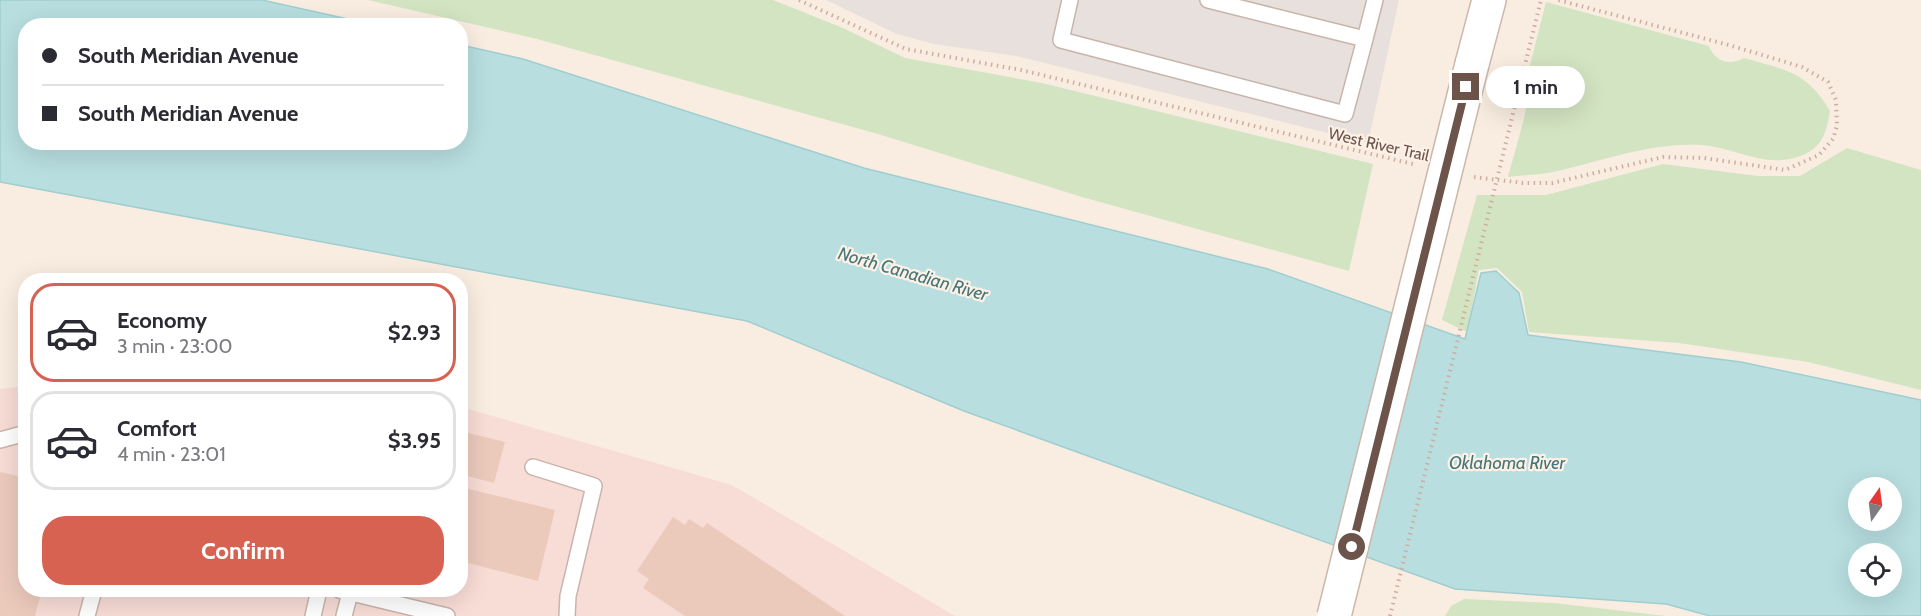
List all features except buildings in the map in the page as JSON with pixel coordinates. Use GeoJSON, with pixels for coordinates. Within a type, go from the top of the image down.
{"type":"FeatureCollection","features":[{"type":"Feature","properties":{"kind":"main road"},"geometry":{"type":"LineString","coordinates":[[1334,616],[1489,0]]}},
{"type":"Feature","properties":{"kind":"lane"},"geometry":{"type":"LineString","coordinates":[[1070,0],[1061,40],[1345,114],[1375,0]]}},
{"type":"Feature","properties":{"kind":"lane"},"geometry":{"type":"LineString","coordinates":[[1208,0],[1365,39]]}},
{"type":"Feature","properties":{"kind":"lane"},"geometry":{"type":"LineString","coordinates":[[0,440],[18,435]]}},
{"type":"Feature","properties":{"kind":"lane"},"geometry":{"type":"LineString","coordinates":[[533,467],[594,486],[568,596],[567,616]]}},
{"type":"Feature","properties":{"kind":"lane"},"geometry":{"type":"LineString","coordinates":[[87,616],[92,597]]}},
{"type":"Feature","properties":{"kind":"lane"},"geometry":{"type":"LineString","coordinates":[[312,616],[317,597]]}},
{"type":"Feature","properties":{"kind":"lane"},"geometry":{"type":"LineString","coordinates":[[344,597],[344,616]]}},
{"type":"Feature","properties":{"kind":"lane"},"geometry":{"type":"LineString","coordinates":[[369,597],[447,616]]}},
{"type":"Feature","properties":{"kind":"path","name":"West River Trail"},"geometry":{"type":"LineString","coordinates":[[799,0],[906,50],[1021,70],[1420,166]]}},
{"type":"Feature","properties":{"kind":"path"},"geometry":{"type":"LineString","coordinates":[[1390,616],[1541,0]]}},
{"type":"Feature","properties":{"kind":"path"},"geometry":{"type":"LineString","coordinates":[[1464,175],[1523,183],[1552,183],[1663,157],[1704,158],[1785,170],[1820,155],[1833,139],[1837,126],[1836,100],[1828,82],[1802,67],[1729,45],[1558,0]]}},
{"type":"Feature","properties":{"kind":"shaded area"},"geometry":{"type":"Polygon","coordinates":[[[826,0],[1399,0],[1368,143],[1016,56],[934,44],[897,34],[826,0]]]}},
{"type":"Feature","properties":{"kind":"shaded area"},"geometry":{"type":"Polygon","coordinates":[[[18,387],[18,597],[468,597],[468,409],[732,485],[955,616],[0,616],[0,389],[18,387]]]}},
{"type":"Feature","properties":{"kind":"green space"},"geometry":{"type":"Polygon","coordinates":[[[368,0],[773,0],[843,28],[905,58],[1042,83],[1373,164],[1349,271],[1082,197],[878,134],[537,39],[468,23],[468,18],[446,18],[368,0]]]}},
{"type":"Feature","properties":{"kind":"green space"},"geometry":{"type":"Polygon","coordinates":[[[1546,2],[1709,46],[1715,56],[1724,61],[1733,62],[1744,58],[1794,74],[1813,88],[1830,111],[1820,143],[1803,155],[1777,160],[1752,157],[1701,145],[1664,146],[1548,173],[1508,177],[1528,101],[1532,73],[1530,65],[1546,2]]]}},
{"type":"Feature","properties":{"kind":"green space"},"geometry":{"type":"Polygon","coordinates":[[[1847,148],[1921,170],[1921,390],[1808,362],[1679,343],[1529,332],[1522,292],[1497,268],[1479,270],[1467,332],[1442,320],[1477,195],[1546,195],[1663,164],[1758,176],[1800,176],[1847,148]]]}},
{"type":"Feature","properties":{"kind":"green space"},"geometry":{"type":"Polygon","coordinates":[[[1464,599],[1554,603],[1666,616],[1445,616],[1451,606],[1464,599]]]}},
{"type":"Feature","properties":{"kind":"water","name":"Oklahoma River"},"geometry":{"type":"Polygon","coordinates":[[[0,0],[262,0],[343,18],[18,18],[18,150],[468,150],[468,47],[523,59],[864,168],[1268,269],[1465,339],[1481,273],[1496,271],[1519,293],[1528,335],[1741,362],[1921,400],[1921,616],[1710,616],[1666,604],[1455,589],[964,411],[747,321],[0,182],[0,0]]]}},
{"type":"Feature","properties":{"kind":"route"},"geometry":{"type":"LineString","coordinates":[[1352,547],[1466,87]]}},
{"type":"Feature","properties":{"kind":"water label","name":"North Canadian River"},"geometry":{"type":"Point","coordinates":[913,274]}}]}
